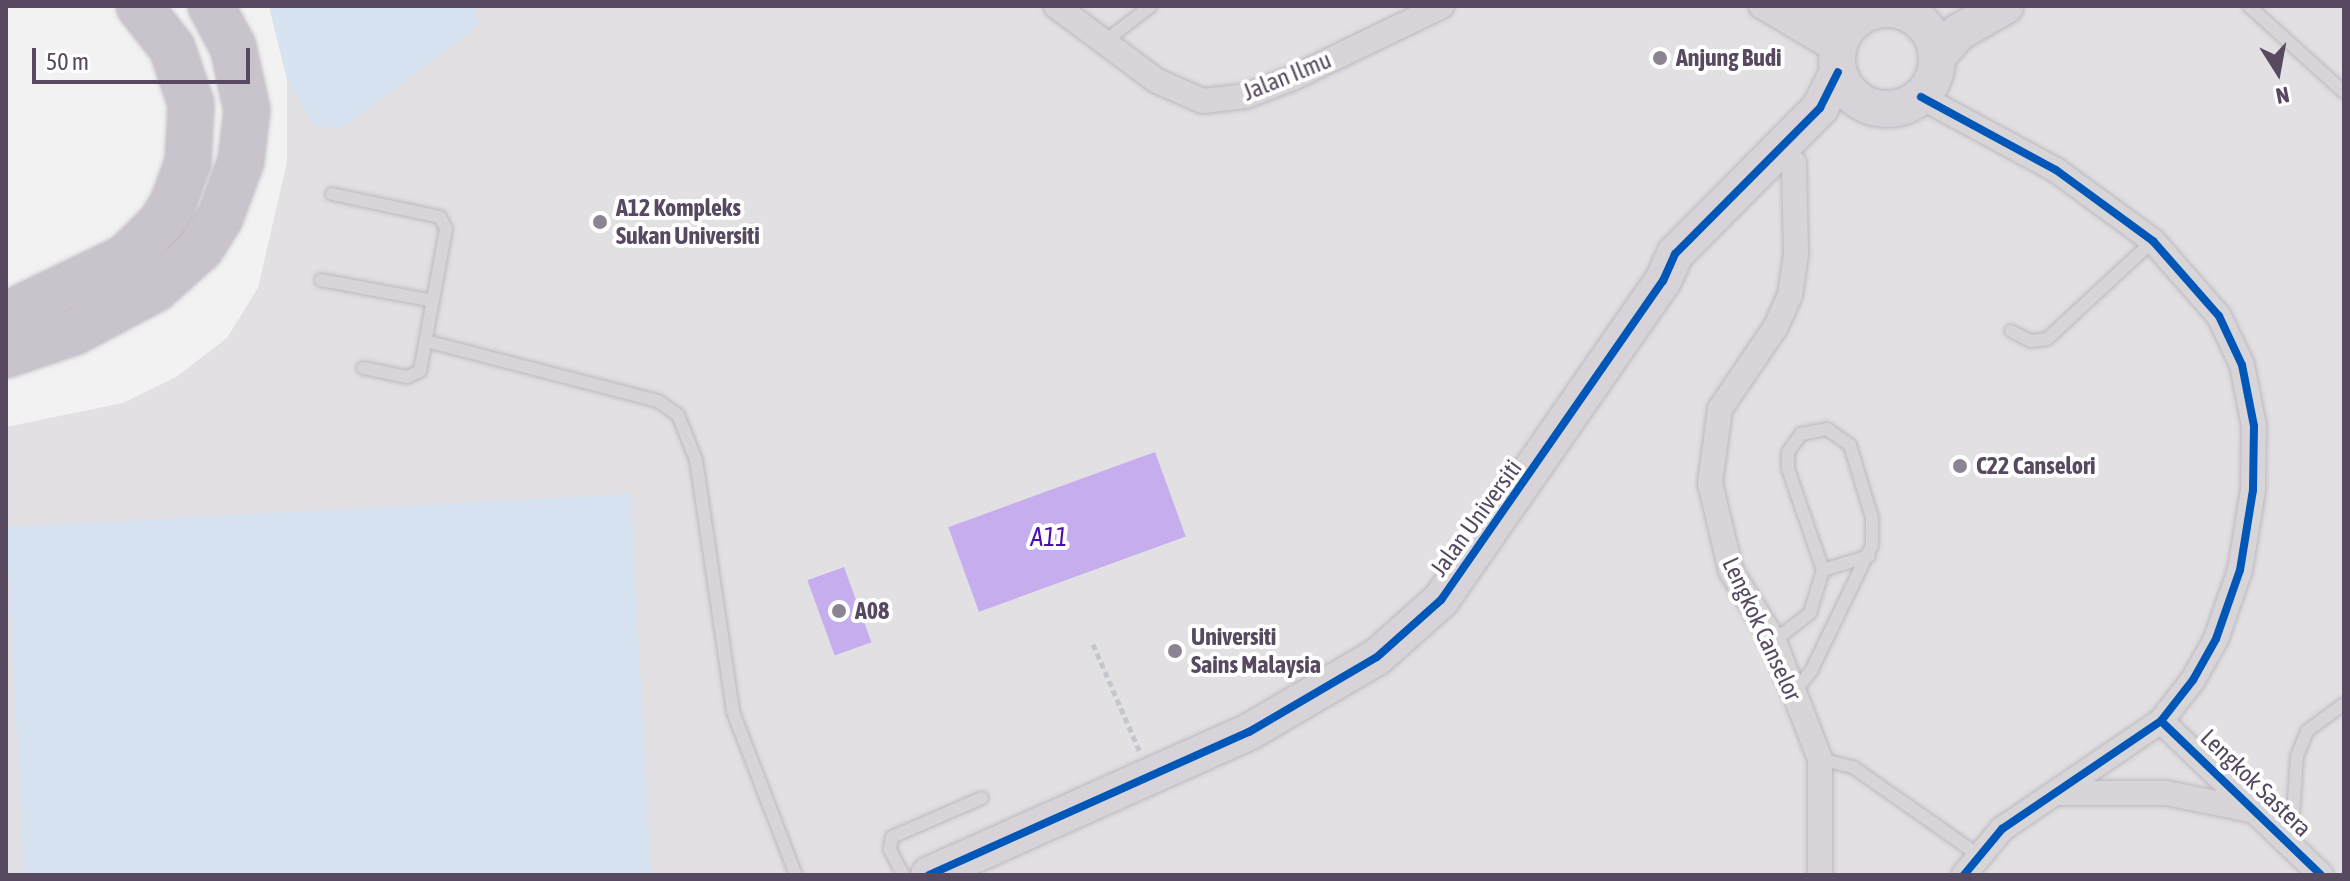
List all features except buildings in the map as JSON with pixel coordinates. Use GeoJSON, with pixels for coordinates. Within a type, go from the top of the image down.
{"type":"FeatureCollection","features":[{"type":"Feature","properties":{"kind":"highway"},"geometry":{"type":"LineString","coordinates":[[6,315],[105,271],[146,241],[161,223],[183,180],[192,120],[187,84],[172,48],[139,6]]}},
{"type":"Feature","properties":{"kind":"highway"},"geometry":{"type":"LineString","coordinates":[[6,355],[105,317],[178,270],[220,218],[241,161],[247,110],[243,80],[211,6]]}},
{"type":"Feature","properties":{"kind":"street","name":"Jalan Ilmu"},"geometry":{"type":"LineString","coordinates":[[1056,6],[1157,81],[1203,101],[1246,96],[1293,78],[1442,6]]}},
{"type":"Feature","properties":{"kind":"street"},"geometry":{"type":"LineString","coordinates":[[1937,57],[1959,32],[2005,6]]}},
{"type":"Feature","properties":{"kind":"street"},"geometry":{"type":"LineString","coordinates":[[1766,9],[1843,48]]}},
{"type":"Feature","properties":{"kind":"street"},"geometry":{"type":"LineString","coordinates":[[1766,9],[1843,48],[1861,102],[1878,109],[1894,109],[1921,97],[1936,72],[1933,39],[1919,10],[1880,10],[1843,48]]}},
{"type":"Feature","properties":{"kind":"street","name":"Jalan Universiti"},"geometry":{"type":"LineString","coordinates":[[929,875],[1249,732],[1377,657],[1441,600],[1663,281],[1675,254],[1820,108],[1843,48]]}},
{"type":"Feature","properties":{"kind":"street"},"geometry":{"type":"LineString","coordinates":[[1921,97],[2056,170],[2153,241],[2219,316],[2242,365],[2254,426],[2253,490],[2240,570],[2216,639],[2161,721],[2002,829],[1977,854],[1964,875]]}},
{"type":"Feature","properties":{"kind":"street","name":"Jalan Universiti"},"geometry":{"type":"LineString","coordinates":[[1663,281],[1686,274],[1794,163],[1855,115],[1878,109]]}},
{"type":"Feature","properties":{"kind":"street","name":"Lengkok Canselor"},"geometry":{"type":"LineString","coordinates":[[1794,163],[1796,254],[1790,295],[1720,409],[1710,483],[1731,571],[1774,641],[1820,759],[1820,875]]}},
{"type":"Feature","properties":{"kind":"street","name":"Lengkok Sastera"},"geometry":{"type":"LineString","coordinates":[[2161,721],[2321,875]]}},
{"type":"Feature","properties":{"kind":"street","name":"Lengkok Sastera"},"geometry":{"type":"LineString","coordinates":[[2056,793],[2166,793],[2256,811]]}},
{"type":"Feature","properties":{"kind":"lane"},"geometry":{"type":"LineString","coordinates":[[1104,42],[1151,6]]}},
{"type":"Feature","properties":{"kind":"lane"},"geometry":{"type":"LineString","coordinates":[[2249,6],[2344,92]]}},
{"type":"Feature","properties":{"kind":"lane"},"geometry":{"type":"LineString","coordinates":[[332,194],[445,221],[426,341],[414,377],[363,368]]}},
{"type":"Feature","properties":{"kind":"lane"},"geometry":{"type":"LineString","coordinates":[[2011,331],[2031,341],[2047,339],[2153,241]]}},
{"type":"Feature","properties":{"kind":"lane"},"geometry":{"type":"LineString","coordinates":[[321,280],[433,301]]}},
{"type":"Feature","properties":{"kind":"lane"},"geometry":{"type":"LineString","coordinates":[[426,341],[658,401],[678,415],[696,460],[733,712],[796,875]]}},
{"type":"Feature","properties":{"kind":"lane"},"geometry":{"type":"LineString","coordinates":[[1774,641],[1810,613],[1823,570],[1788,469],[1791,445],[1807,431],[1836,432],[1850,445],[1872,518],[1869,556],[1811,671],[1794,693]]}},
{"type":"Feature","properties":{"kind":"lane"},"geometry":{"type":"LineString","coordinates":[[1823,570],[1869,556]]}},
{"type":"Feature","properties":{"kind":"lane"},"geometry":{"type":"LineString","coordinates":[[2291,844],[2297,756],[2307,731],[2344,704]]}},
{"type":"Feature","properties":{"kind":"lane"},"geometry":{"type":"LineString","coordinates":[[1820,759],[1853,767],[1977,854]]}},
{"type":"Feature","properties":{"kind":"lane"},"geometry":{"type":"LineString","coordinates":[[903,875],[890,849],[892,837],[982,798]]}},
{"type":"Feature","properties":{"kind":"path"},"geometry":{"type":"LineString","coordinates":[[1093,644],[1150,776]]}},
{"type":"Feature","properties":{"kind":"shaded area","name":"Universiti Sains Malaysia"},"geometry":{"type":"Polygon","coordinates":[[[269,6],[2344,6],[2344,875],[6,875],[6,427],[123,403],[176,377],[227,338],[258,288],[287,162],[287,79],[269,6]]]}},
{"type":"Feature","properties":{"kind":"shaded area"},"geometry":{"type":"Polygon","coordinates":[[[269,6],[474,6],[478,26],[343,128],[312,125],[287,79],[269,6]]]}},
{"type":"Feature","properties":{"kind":"shaded area"},"geometry":{"type":"Polygon","coordinates":[[[631,494],[651,875],[24,875],[6,527],[631,494]]]}},
{"type":"Feature","properties":{"kind":"water","name":"A11"},"geometry":{"type":"Polygon","coordinates":[[[1155,452],[1186,537],[979,612],[948,527],[1155,452]]]}},
{"type":"Feature","properties":{"kind":"water","name":"A08"},"geometry":{"type":"Polygon","coordinates":[[[844,567],[871,642],[835,656],[807,580],[844,567]]]}},
{"type":"Feature","properties":{"kind":"cycle path"},"geometry":{"type":"LineString","coordinates":[[929,875],[1249,732],[1377,657],[1441,600],[1663,281],[1675,254],[1820,108],[1838,72]]}},
{"type":"Feature","properties":{"kind":"cycle path"},"geometry":{"type":"LineString","coordinates":[[1921,97],[2056,170],[2153,241],[2219,316],[2242,365],[2254,426],[2253,490],[2240,570],[2216,639],[2193,680],[2161,721],[2002,829],[1964,875]]}},
{"type":"Feature","properties":{"kind":"cycle path"},"geometry":{"type":"LineString","coordinates":[[2161,721],[2321,875]]}},
{"type":"Feature","properties":{"kind":"place","name":"Anjung Budi"},"geometry":{"type":"Point","coordinates":[1660,58]}},
{"type":"Feature","properties":{"kind":"place","name":"A12 Kompleks Sukan Universiti"},"geometry":{"type":"Point","coordinates":[600,222]}},
{"type":"Feature","properties":{"kind":"place","name":"C22 Canselori"},"geometry":{"type":"Point","coordinates":[1960,466]}},
{"type":"Feature","properties":{"kind":"place","name":"A08"},"geometry":{"type":"Point","coordinates":[839,611]}},
{"type":"Feature","properties":{"kind":"place","name":"Universiti Sains Malaysia"},"geometry":{"type":"Point","coordinates":[1175,651]}}]}
